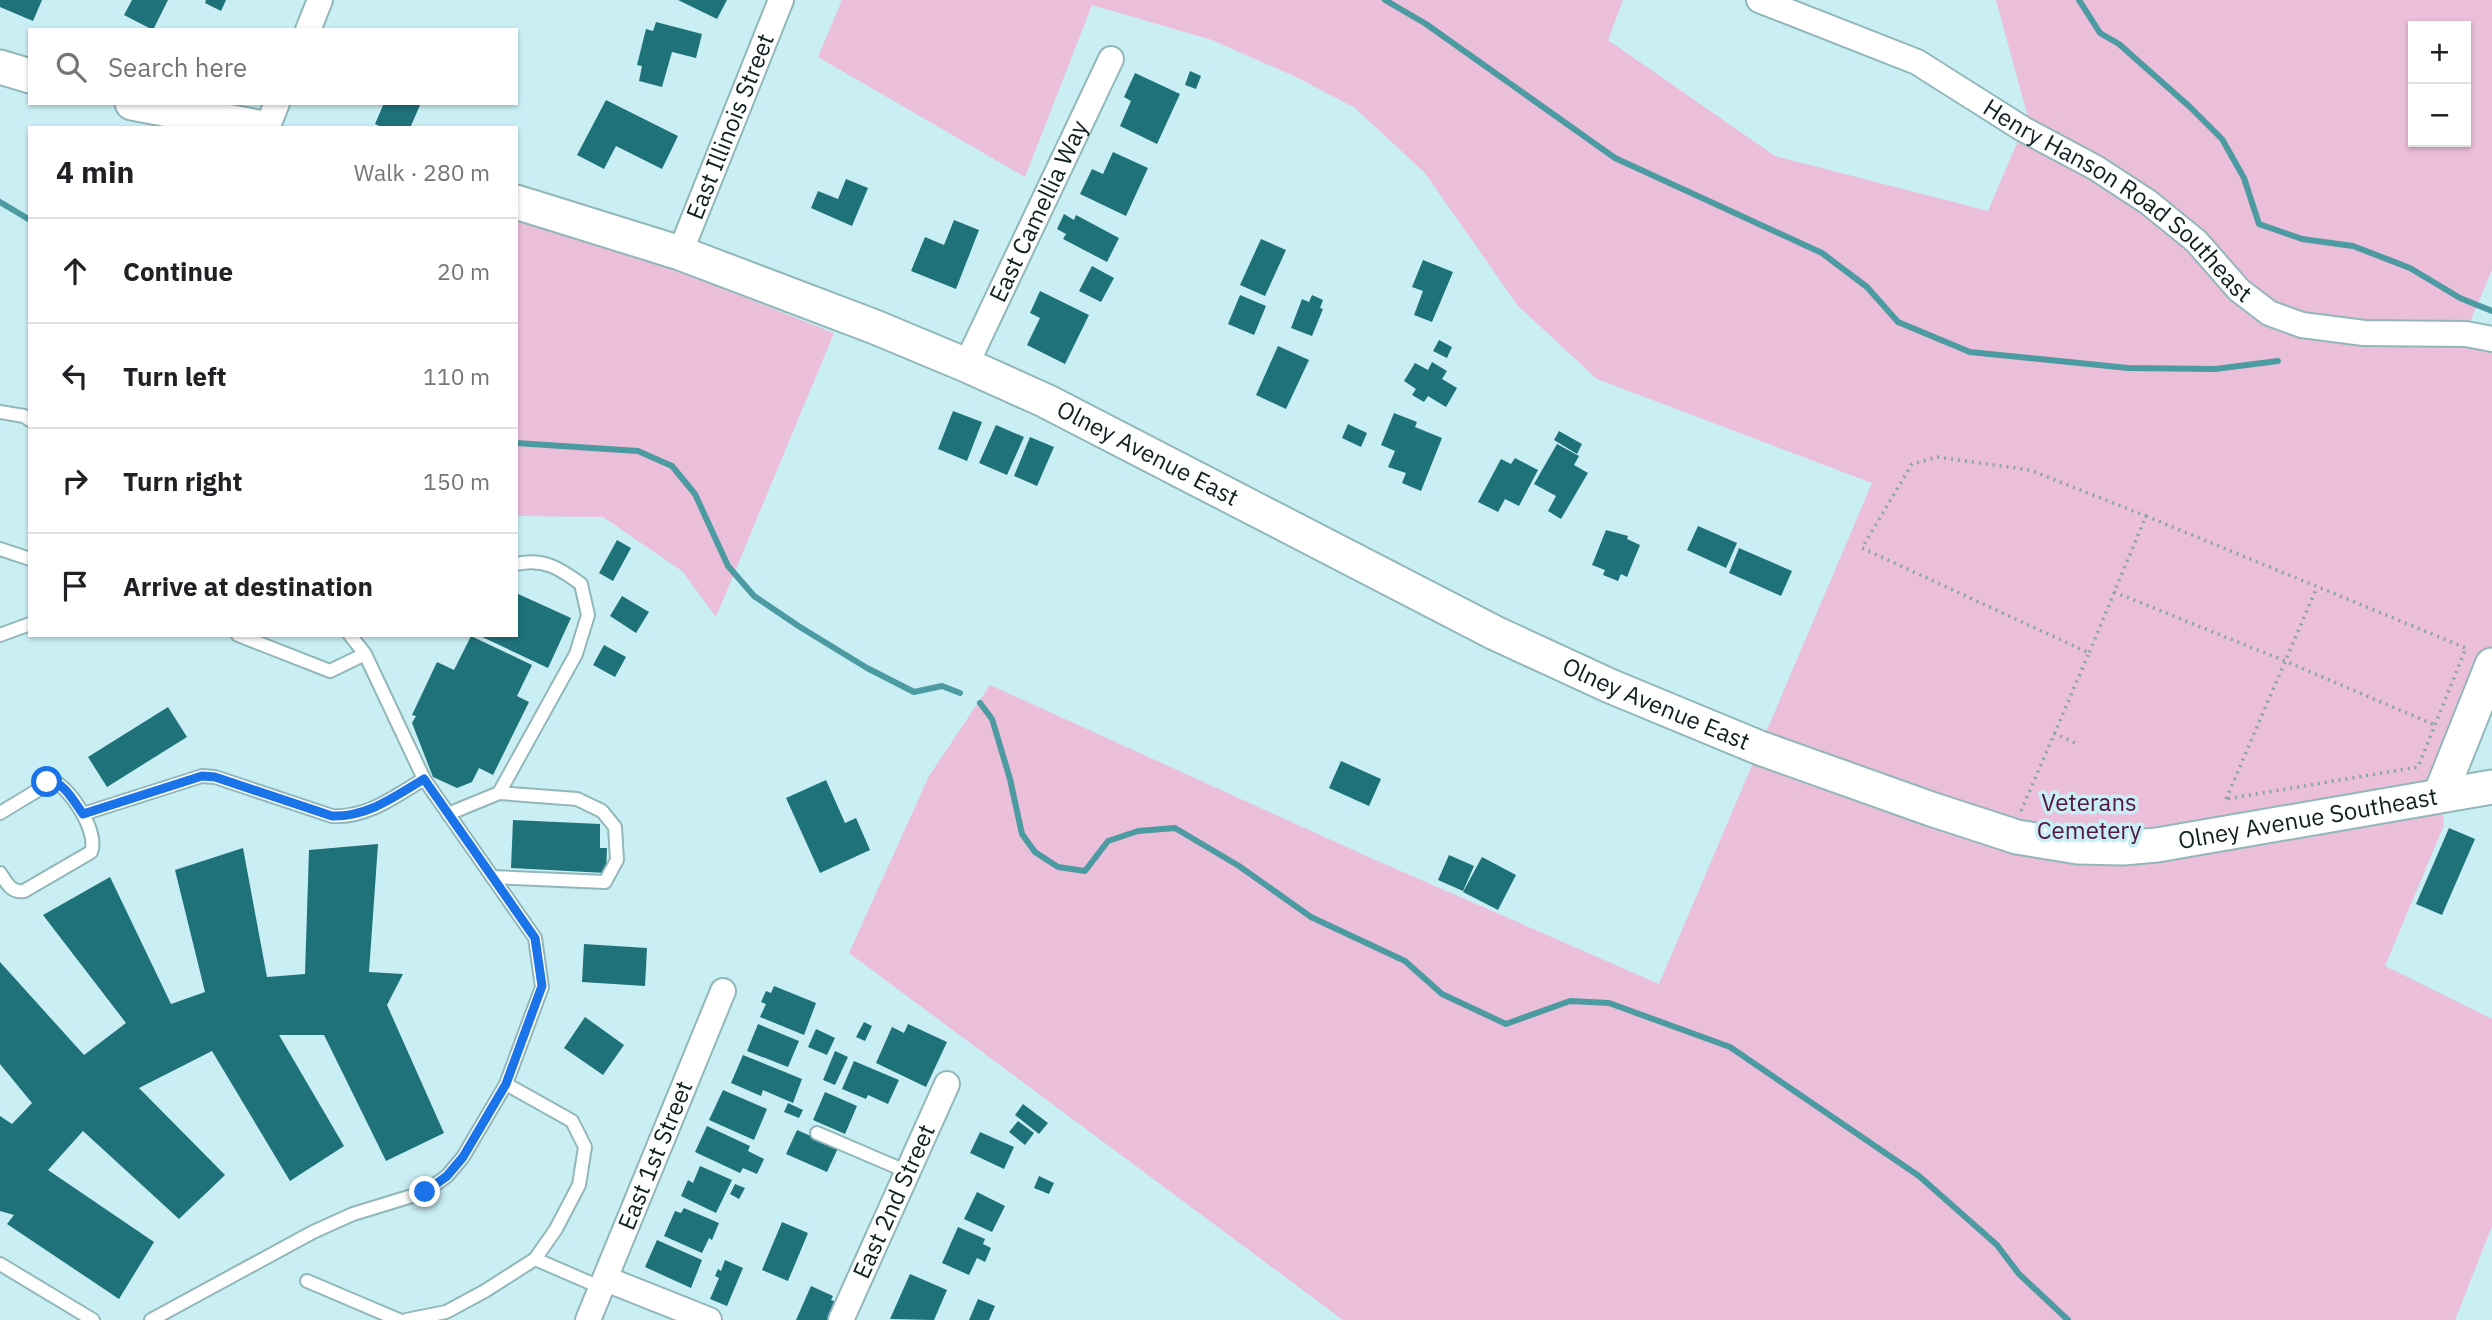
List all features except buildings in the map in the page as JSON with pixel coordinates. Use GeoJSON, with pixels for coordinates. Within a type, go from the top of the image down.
{"type":"FeatureCollection","features":[{"type":"Feature","properties":{"kind":"main road"},"geometry":{"type":"LineString","coordinates":[[0,67],[28,75]]}},
{"type":"Feature","properties":{"kind":"main road"},"geometry":{"type":"LineString","coordinates":[[143,105],[254,126]]}},
{"type":"Feature","properties":{"kind":"main road","name":"Olney Avenue East"},"geometry":{"type":"LineString","coordinates":[[518,203],[680,253],[876,327],[966,365],[1046,401],[1495,633],[1610,686],[1760,748]]}},
{"type":"Feature","properties":{"kind":"main road"},"geometry":{"type":"LineString","coordinates":[[2440,795],[2492,665]]}},
{"type":"Feature","properties":{"kind":"main road","name":"Olney Avenue Southeast"},"geometry":{"type":"LineString","coordinates":[[1760,748],[2011,835],[2078,847],[2123,848],[2157,845],[2492,787]]}},
{"type":"Feature","properties":{"kind":"street"},"geometry":{"type":"LineString","coordinates":[[309,28],[320,0]]}},
{"type":"Feature","properties":{"kind":"street","name":"East Illinois Street"},"geometry":{"type":"LineString","coordinates":[[680,253],[781,0]]}},
{"type":"Feature","properties":{"kind":"street","name":"Henry Hanson Road Southeast"},"geometry":{"type":"LineString","coordinates":[[1759,0],[1917,62],[2023,130],[2096,168],[2148,202],[2196,241],[2239,290],[2269,313],[2302,325],[2364,333],[2466,334],[2492,338]]}},
{"type":"Feature","properties":{"kind":"street","name":"East Camellia Way"},"geometry":{"type":"LineString","coordinates":[[966,365],[1111,59]]}},
{"type":"Feature","properties":{"kind":"street"},"geometry":{"type":"LineString","coordinates":[[266,126],[276,105]]}},
{"type":"Feature","properties":{"kind":"street","name":"East 1st Street"},"geometry":{"type":"LineString","coordinates":[[588,1320],[723,991]]}},
{"type":"Feature","properties":{"kind":"street","name":"East 2nd Street"},"geometry":{"type":"LineString","coordinates":[[841,1320],[947,1084]]}},
{"type":"Feature","properties":{"kind":"street"},"geometry":{"type":"LineString","coordinates":[[604,1284],[709,1320]]}},
{"type":"Feature","properties":{"kind":"lane"},"geometry":{"type":"LineString","coordinates":[[0,412],[28,419]]}},
{"type":"Feature","properties":{"kind":"lane"},"geometry":{"type":"LineString","coordinates":[[0,549],[28,558]]}},
{"type":"Feature","properties":{"kind":"lane"},"geometry":{"type":"LineString","coordinates":[[499,793],[576,654],[588,615],[581,583],[556,566],[526,562],[518,564]]}},
{"type":"Feature","properties":{"kind":"lane"},"geometry":{"type":"LineString","coordinates":[[0,635],[28,625]]}},
{"type":"Feature","properties":{"kind":"lane"},"geometry":{"type":"LineString","coordinates":[[243,637],[330,671],[365,654]]}},
{"type":"Feature","properties":{"kind":"lane"},"geometry":{"type":"LineString","coordinates":[[150,1320],[313,1232],[353,1214],[425,1192],[447,1176],[463,1157],[506,1084],[542,986],[535,938],[424,779],[365,654],[352,637]]}},
{"type":"Feature","properties":{"kind":"lane"},"geometry":{"type":"LineString","coordinates":[[83,814],[202,776],[215,777],[332,816],[349,817],[375,808],[424,779]]}},
{"type":"Feature","properties":{"kind":"lane"},"geometry":{"type":"LineString","coordinates":[[0,813],[47,782],[53,781],[59,784],[83,814],[94,845],[91,852],[24,891],[18,892],[10,888],[0,873]]}},
{"type":"Feature","properties":{"kind":"lane"},"geometry":{"type":"LineString","coordinates":[[448,814],[499,793],[577,799],[602,811],[615,827],[617,860],[605,882],[492,877]]}},
{"type":"Feature","properties":{"kind":"lane"},"geometry":{"type":"LineString","coordinates":[[406,1320],[446,1312],[535,1259],[556,1229],[579,1185],[585,1147],[572,1121],[506,1084]]}},
{"type":"Feature","properties":{"kind":"lane"},"geometry":{"type":"LineString","coordinates":[[817,1132],[908,1172]]}},
{"type":"Feature","properties":{"kind":"lane"},"geometry":{"type":"LineString","coordinates":[[535,1259],[604,1284]]}},
{"type":"Feature","properties":{"kind":"lane"},"geometry":{"type":"LineString","coordinates":[[0,1264],[93,1320]]}},
{"type":"Feature","properties":{"kind":"lane"},"geometry":{"type":"LineString","coordinates":[[307,1281],[399,1320]]}},
{"type":"Feature","properties":{"kind":"path"},"geometry":{"type":"LineString","coordinates":[[2088,653],[1862,548],[1912,464],[1937,457],[2030,470],[2146,516],[2466,648],[2418,767],[2226,799],[2317,587]]}},
{"type":"Feature","properties":{"kind":"path"},"geometry":{"type":"LineString","coordinates":[[2011,835],[2146,516]]}},
{"type":"Feature","properties":{"kind":"path"},"geometry":{"type":"LineString","coordinates":[[2114,592],[2285,660],[2435,725]]}},
{"type":"Feature","properties":{"kind":"path"},"geometry":{"type":"LineString","coordinates":[[2054,733],[2075,743]]}},
{"type":"Feature","properties":{"kind":"green space","name":"Veterans Cemetery"},"geometry":{"type":"Polygon","coordinates":[[[842,0],[1623,0],[1608,40],[1775,156],[1988,211],[2023,129],[2096,168],[2269,313],[2492,339],[2492,665],[2440,795],[2444,825],[2385,966],[2492,1019],[2492,1226],[2455,1320],[1343,1320],[849,953],[929,776],[990,685],[1364,855],[1659,984],[1872,483],[1597,379],[1518,306],[1425,173],[1355,108],[1296,77],[1212,40],[1092,5],[1025,177],[818,57],[842,0]]]}},
{"type":"Feature","properties":{"kind":"green space"},"geometry":{"type":"Polygon","coordinates":[[[1996,0],[2492,0],[2492,270],[2470,322],[2349,322],[2272,307],[2029,121],[1996,0]]]}},
{"type":"Feature","properties":{"kind":"green space"},"geometry":{"type":"Polygon","coordinates":[[[518,220],[673,269],[834,333],[716,617],[682,571],[603,517],[518,516],[518,220]]]}},
{"type":"Feature","properties":{"kind":"waterway"},"geometry":{"type":"LineString","coordinates":[[1385,0],[1426,24],[1615,158],[1822,253],[1867,287],[1898,322],[1970,352],[2128,368],[2215,369],[2278,361]]}},
{"type":"Feature","properties":{"kind":"waterway"},"geometry":{"type":"LineString","coordinates":[[2079,0],[2100,33],[2119,44],[2222,139],[2244,178],[2259,224],[2302,239],[2353,246],[2410,268],[2460,298],[2492,311]]}},
{"type":"Feature","properties":{"kind":"waterway"},"geometry":{"type":"LineString","coordinates":[[0,202],[28,219]]}},
{"type":"Feature","properties":{"kind":"waterway"},"geometry":{"type":"LineString","coordinates":[[518,443],[638,451],[672,466],[695,494],[728,566],[754,596],[867,668],[914,692],[942,686],[960,693]]}},
{"type":"Feature","properties":{"kind":"waterway"},"geometry":{"type":"LineString","coordinates":[[980,703],[992,719],[1010,779],[1022,834],[1035,852],[1058,867],[1085,871],[1108,841],[1138,831],[1175,828],[1239,866],[1311,917],[1405,961],[1442,994],[1506,1024],[1570,1001],[1609,1003],[1730,1047],[1919,1176],[1997,1245],[2019,1274],[2068,1320]]}},
{"type":"Feature","properties":{"kind":"route"},"geometry":{"type":"LineString","coordinates":[[47,782],[59,784],[83,814],[202,776],[215,777],[332,816],[349,817],[375,808],[424,779],[535,938],[542,986],[506,1084],[463,1157],[447,1176],[425,1192]]}}]}
